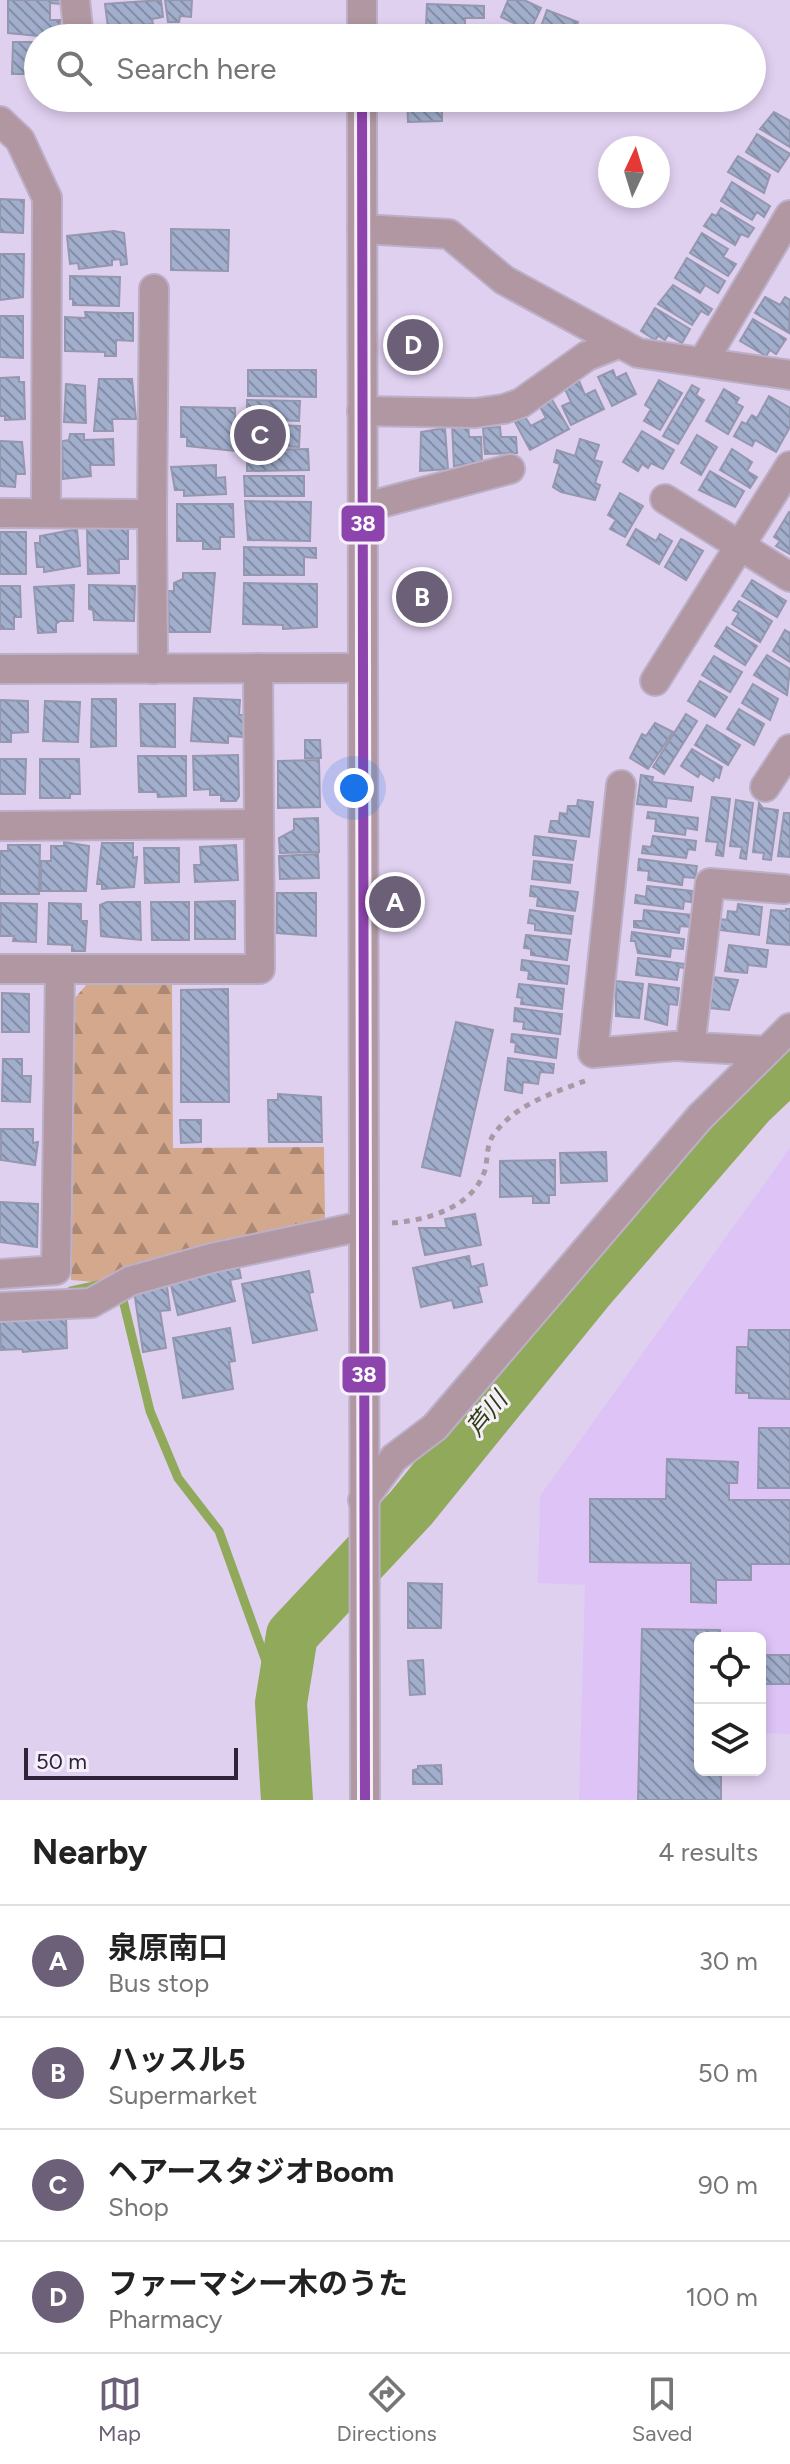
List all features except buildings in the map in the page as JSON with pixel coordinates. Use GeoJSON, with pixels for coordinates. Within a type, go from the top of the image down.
{"type":"FeatureCollection","features":[{"type":"Feature","properties":{"kind":"street"},"geometry":{"type":"LineString","coordinates":[[75,0],[78,24]]}},
{"type":"Feature","properties":{"kind":"street"},"geometry":{"type":"LineString","coordinates":[[362,0],[362,24]]}},
{"type":"Feature","properties":{"kind":"street"},"geometry":{"type":"LineString","coordinates":[[362,112],[365,1800]]}},
{"type":"Feature","properties":{"kind":"street"},"geometry":{"type":"LineString","coordinates":[[0,121],[20,140],[47,198],[46,513]]}},
{"type":"Feature","properties":{"kind":"street"},"geometry":{"type":"LineString","coordinates":[[703,362],[790,215]]}},
{"type":"Feature","properties":{"kind":"street"},"geometry":{"type":"LineString","coordinates":[[362,229],[449,234],[504,280],[638,353],[790,375]]}},
{"type":"Feature","properties":{"kind":"street"},"geometry":{"type":"LineString","coordinates":[[153,669],[154,289]]}},
{"type":"Feature","properties":{"kind":"street"},"geometry":{"type":"LineString","coordinates":[[362,411],[475,413],[504,409],[521,403],[587,356],[620,343]]}},
{"type":"Feature","properties":{"kind":"street"},"geometry":{"type":"LineString","coordinates":[[655,681],[790,466]]}},
{"type":"Feature","properties":{"kind":"street"},"geometry":{"type":"LineString","coordinates":[[362,508],[510,469]]}},
{"type":"Feature","properties":{"kind":"street"},"geometry":{"type":"LineString","coordinates":[[665,499],[790,577]]}},
{"type":"Feature","properties":{"kind":"street"},"geometry":{"type":"LineString","coordinates":[[0,513],[152,514]]}},
{"type":"Feature","properties":{"kind":"street"},"geometry":{"type":"LineString","coordinates":[[0,969],[260,969],[258,668]]}},
{"type":"Feature","properties":{"kind":"street"},"geometry":{"type":"LineString","coordinates":[[0,669],[363,668]]}},
{"type":"Feature","properties":{"kind":"street"},"geometry":{"type":"LineString","coordinates":[[765,787],[790,749]]}},
{"type":"Feature","properties":{"kind":"street"},"geometry":{"type":"LineString","coordinates":[[621,785],[593,1053],[690,1047],[766,1051]]}},
{"type":"Feature","properties":{"kind":"street"},"geometry":{"type":"LineString","coordinates":[[0,826],[259,824]]}},
{"type":"Feature","properties":{"kind":"street"},"geometry":{"type":"LineString","coordinates":[[690,1047],[710,883],[784,889]]}},
{"type":"Feature","properties":{"kind":"street"},"geometry":{"type":"LineString","coordinates":[[0,1274],[56,1270],[60,969]]}},
{"type":"Feature","properties":{"kind":"street"},"geometry":{"type":"LineString","coordinates":[[363,1514],[394,1458],[435,1427],[700,1117],[790,1028]]}},
{"type":"Feature","properties":{"kind":"street"},"geometry":{"type":"LineString","coordinates":[[0,1307],[91,1303],[130,1281],[212,1258],[363,1226]]}},
{"type":"Feature","properties":{"kind":"path"},"geometry":{"type":"LineString","coordinates":[[363,1226],[407,1222],[439,1213],[462,1202],[484,1171],[493,1136],[515,1112],[591,1078]]}},
{"type":"Feature","properties":{"kind":"shaded area"},"geometry":{"type":"Polygon","coordinates":[[[790,1148],[790,1734],[766,1733],[766,1632],[694,1632],[694,1776],[703,1776],[716,1800],[579,1800],[585,1585],[538,1583],[540,1496],[790,1148]]]}},
{"type":"Feature","properties":{"kind":"green space"},"geometry":{"type":"Polygon","coordinates":[[[87,984],[172,985],[173,1148],[324,1147],[325,1222],[105,1283],[71,1280],[74,999],[87,984]]]}},
{"type":"Feature","properties":{"kind":"waterway","name":"芦川"},"geometry":{"type":"LineString","coordinates":[[287,1800],[281,1703],[292,1635],[411,1508],[588,1290],[750,1103],[790,1065]]}},
{"type":"Feature","properties":{"kind":"waterway"},"geometry":{"type":"LineString","coordinates":[[71,1291],[103,1284]]}},
{"type":"Feature","properties":{"kind":"waterway"},"geometry":{"type":"LineString","coordinates":[[115,1293],[123,1300],[150,1411],[178,1478],[219,1531],[281,1703]]}},
{"type":"Feature","properties":{"kind":"transit line","name":"38"},"geometry":{"type":"LineString","coordinates":[[362,112],[365,1800]]}},
{"type":"Feature","properties":{"kind":"place","name":"ファーマシー木のうた"},"geometry":{"type":"Point","coordinates":[413,345]}},
{"type":"Feature","properties":{"kind":"place","name":"ヘアースタジオBoom"},"geometry":{"type":"Point","coordinates":[260,435]}},
{"type":"Feature","properties":{"kind":"place","name":"ハッスル5"},"geometry":{"type":"Point","coordinates":[422,597]}},
{"type":"Feature","properties":{"kind":"place","name":"泉原南口"},"geometry":{"type":"Point","coordinates":[395,902]}}]}
